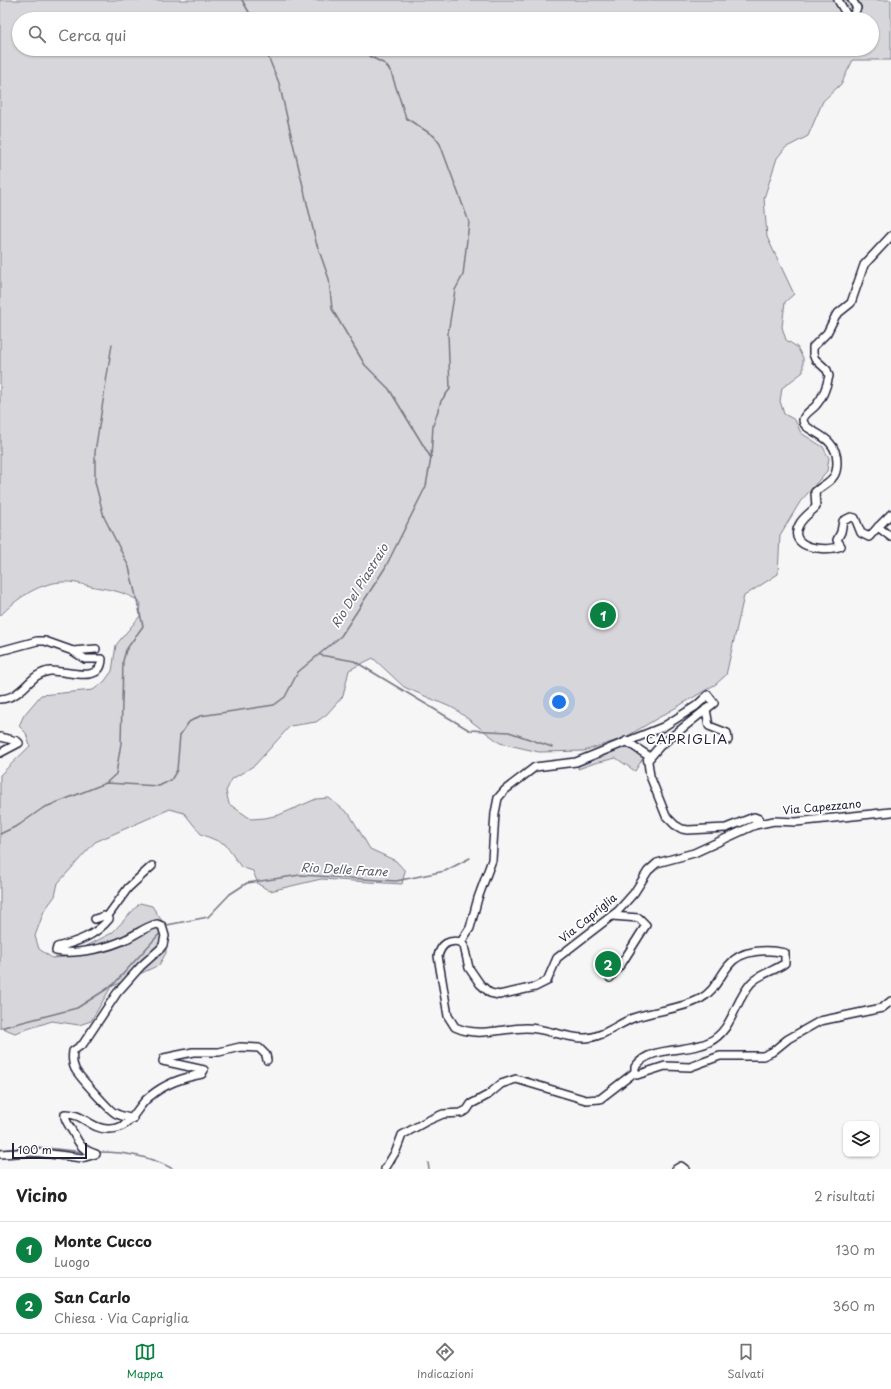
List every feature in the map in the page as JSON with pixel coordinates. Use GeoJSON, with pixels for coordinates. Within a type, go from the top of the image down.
{"type":"FeatureCollection","features":[{"type":"Feature","properties":{"kind":"street"},"geometry":{"type":"LineString","coordinates":[[838,0],[845,12]]}},
{"type":"Feature","properties":{"kind":"street"},"geometry":{"type":"LineString","coordinates":[[852,0],[857,8],[855,12]]}},
{"type":"Feature","properties":{"kind":"street"},"geometry":{"type":"LineString","coordinates":[[891,236],[864,265],[856,295],[851,303],[836,316],[827,333],[814,347],[813,354],[815,359],[827,370],[829,376],[818,404],[804,416],[803,421],[805,426],[829,440],[834,447],[837,456],[837,467],[831,480],[815,492],[816,507],[798,526],[797,537],[801,543],[806,546],[836,548],[841,546],[837,540],[841,532],[843,521],[851,517],[855,518],[861,533],[868,537],[891,514]]}},
{"type":"Feature","properties":{"kind":"street"},"geometry":{"type":"LineString","coordinates":[[878,527],[891,537]]}},
{"type":"Feature","properties":{"kind":"street"},"geometry":{"type":"LineString","coordinates":[[0,651],[37,641],[45,641],[73,651],[85,659],[102,659],[102,664],[98,671],[84,675],[50,671],[42,673],[12,698],[0,699]]}},
{"type":"Feature","properties":{"kind":"street"},"geometry":{"type":"LineString","coordinates":[[73,651],[96,649]]}},
{"type":"Feature","properties":{"kind":"street"},"geometry":{"type":"LineString","coordinates":[[385,1169],[396,1151],[402,1135],[443,1114],[461,1113],[467,1110],[471,1104],[488,1095],[501,1084],[516,1079],[586,1100],[600,1099],[635,1072],[637,1064],[648,1056],[689,1048],[708,1042],[716,1037],[728,1025],[742,995],[751,982],[785,963],[785,953],[759,951],[744,954],[734,958],[711,992],[702,998],[676,1009],[632,1019],[588,1038],[536,1028],[484,1032],[459,1029],[452,1025],[448,1016],[438,960],[442,945],[450,941],[461,942],[470,928],[478,898],[492,860],[495,813],[498,798],[505,790],[535,767],[576,762],[663,727],[696,706],[708,695],[714,702],[660,746],[648,760]]}},
{"type":"Feature","properties":{"kind":"street"},"geometry":{"type":"LineString","coordinates":[[706,708],[709,726],[727,733],[728,740]]}},
{"type":"Feature","properties":{"kind":"street"},"geometry":{"type":"LineString","coordinates":[[0,737],[17,741],[19,743],[0,753]]}},
{"type":"Feature","properties":{"kind":"street"},"geometry":{"type":"LineString","coordinates":[[626,741],[647,755],[650,776],[666,816],[675,825],[682,829],[688,830],[726,828],[758,817],[759,821],[755,825]]}},
{"type":"Feature","properties":{"kind":"street","name":"Via Capezzano"},"geometry":{"type":"LineString","coordinates":[[755,825],[774,821],[796,822],[891,812]]}},
{"type":"Feature","properties":{"kind":"street","name":"Via Capriglia"},"geometry":{"type":"LineString","coordinates":[[461,942],[464,946],[466,962],[480,984],[492,994],[499,995],[523,990],[544,983],[548,978],[556,958],[612,916],[629,899],[648,871],[657,863],[694,853],[755,825]]}},
{"type":"Feature","properties":{"kind":"street"},"geometry":{"type":"LineString","coordinates":[[133,1119],[116,1114],[110,1110],[91,1086],[76,1071],[72,1062],[73,1051],[83,1044],[117,993],[141,966],[163,945],[165,936],[162,926],[157,924],[146,927],[125,940],[81,953],[56,951],[57,947],[82,941],[104,925],[109,919],[107,917],[128,888],[152,866]]}},
{"type":"Feature","properties":{"kind":"street"},"geometry":{"type":"LineString","coordinates":[[95,919],[104,916],[107,917]]}},
{"type":"Feature","properties":{"kind":"street"},"geometry":{"type":"LineString","coordinates":[[610,978],[622,963],[646,925],[639,918],[612,916]]}},
{"type":"Feature","properties":{"kind":"street"},"geometry":{"type":"LineString","coordinates":[[635,1072],[640,1075],[665,1066],[690,1067],[720,1056],[763,1056],[772,1052],[788,1039],[820,1021],[882,1008],[891,1001]]}},
{"type":"Feature","properties":{"kind":"street"},"geometry":{"type":"LineString","coordinates":[[0,1154],[34,1152],[82,1158],[96,1154],[88,1152],[76,1141],[65,1119],[65,1114],[77,1114],[85,1120],[108,1129],[124,1125],[133,1119],[148,1098],[170,1082],[202,1074],[204,1070],[164,1061],[164,1058],[193,1052],[219,1052],[240,1047],[259,1048],[266,1055],[268,1060]]}},
{"type":"Feature","properties":{"kind":"street"},"geometry":{"type":"LineString","coordinates":[[676,1169],[681,1166],[685,1169]]}},
{"type":"Feature","properties":{"kind":"shaded area"},"geometry":{"type":"Polygon","coordinates":[[[0,0],[891,0],[891,60],[853,60],[841,84],[823,101],[808,136],[785,148],[777,158],[764,198],[767,237],[794,294],[785,302],[782,327],[786,340],[797,347],[803,358],[803,372],[782,388],[780,401],[784,414],[795,420],[801,433],[823,447],[829,458],[827,471],[800,502],[780,535],[778,574],[744,596],[726,675],[716,684],[624,738],[584,751],[539,752],[500,743],[455,709],[404,687],[373,658],[349,670],[343,696],[326,715],[316,722],[290,726],[255,765],[232,779],[226,791],[229,804],[251,819],[279,815],[316,799],[329,798],[350,815],[370,849],[396,861],[405,871],[402,884],[321,879],[270,891],[258,884],[253,871],[241,867],[225,844],[201,834],[184,813],[170,809],[95,842],[58,883],[55,896],[44,911],[35,936],[39,949],[52,958],[65,957],[112,933],[140,903],[152,906],[166,927],[166,953],[159,965],[111,987],[91,1021],[79,1025],[52,1021],[15,1033],[0,1027],[0,775],[30,746],[26,733],[19,726],[24,715],[41,695],[93,690],[104,682],[112,671],[116,645],[140,616],[141,603],[130,596],[119,592],[78,583],[61,582],[52,583],[35,589],[13,604],[0,616],[0,0]]]}},
{"type":"Feature","properties":{"kind":"shaded area"},"geometry":{"type":"Polygon","coordinates":[[[625,744],[645,755],[635,771],[616,758],[578,769],[579,761],[625,744]]]}},
{"type":"Feature","properties":{"kind":"waterway"},"geometry":{"type":"LineString","coordinates":[[242,0],[249,12]]}},
{"type":"Feature","properties":{"kind":"waterway"},"geometry":{"type":"LineString","coordinates":[[268,56],[279,83],[316,242],[329,279],[332,309],[365,365],[389,389],[431,458]]}},
{"type":"Feature","properties":{"kind":"waterway","name":"Rio Del Piastraio"},"geometry":{"type":"LineString","coordinates":[[0,834],[19,825],[43,808],[106,783],[159,786],[171,780],[177,770],[180,735],[189,722],[200,716],[274,705],[285,697],[298,672],[341,636],[385,568],[426,486],[431,458],[433,426],[441,401],[450,389],[448,333],[455,290],[463,275],[469,222],[440,144],[434,136],[406,118],[391,72],[385,64],[369,56]]}},
{"type":"Feature","properties":{"kind":"waterway"},"geometry":{"type":"LineString","coordinates":[[106,783],[116,774],[121,743],[123,661],[126,650],[143,626],[129,567],[104,517],[95,482],[95,452],[112,344]]}},
{"type":"Feature","properties":{"kind":"waterway"},"geometry":{"type":"LineString","coordinates":[[320,655],[354,661],[469,730],[509,732],[552,747]]}},
{"type":"Feature","properties":{"kind":"waterway","name":"Rio Delle Frane"},"geometry":{"type":"LineString","coordinates":[[165,926],[208,917],[230,894],[247,883],[300,875],[396,881],[445,871],[470,858]]}},
{"type":"Feature","properties":{"kind":"waterway","name":"Rio Delle Frane"},"geometry":{"type":"LineString","coordinates":[[0,1028],[77,1008],[113,985],[162,931]]}},
{"type":"Feature","properties":{"kind":"waterway"},"geometry":{"type":"LineString","coordinates":[[0,1150],[36,1147],[85,1152]]}},
{"type":"Feature","properties":{"kind":"waterway"},"geometry":{"type":"LineString","coordinates":[[99,1152],[119,1153],[147,1158],[173,1169]]}},
{"type":"Feature","properties":{"kind":"waterway"},"geometry":{"type":"LineString","coordinates":[[428,1163],[429,1169]]}},
{"type":"Feature","properties":{"kind":"place","name":"Monte Cucco"},"geometry":{"type":"Point","coordinates":[603,615]}},
{"type":"Feature","properties":{"kind":"place","name":"San Carlo"},"geometry":{"type":"Point","coordinates":[608,964]}},
{"type":"Feature","properties":{"kind":"district","name":"CAPRIGLIA"},"geometry":{"type":"Point","coordinates":[687,739]}}]}
